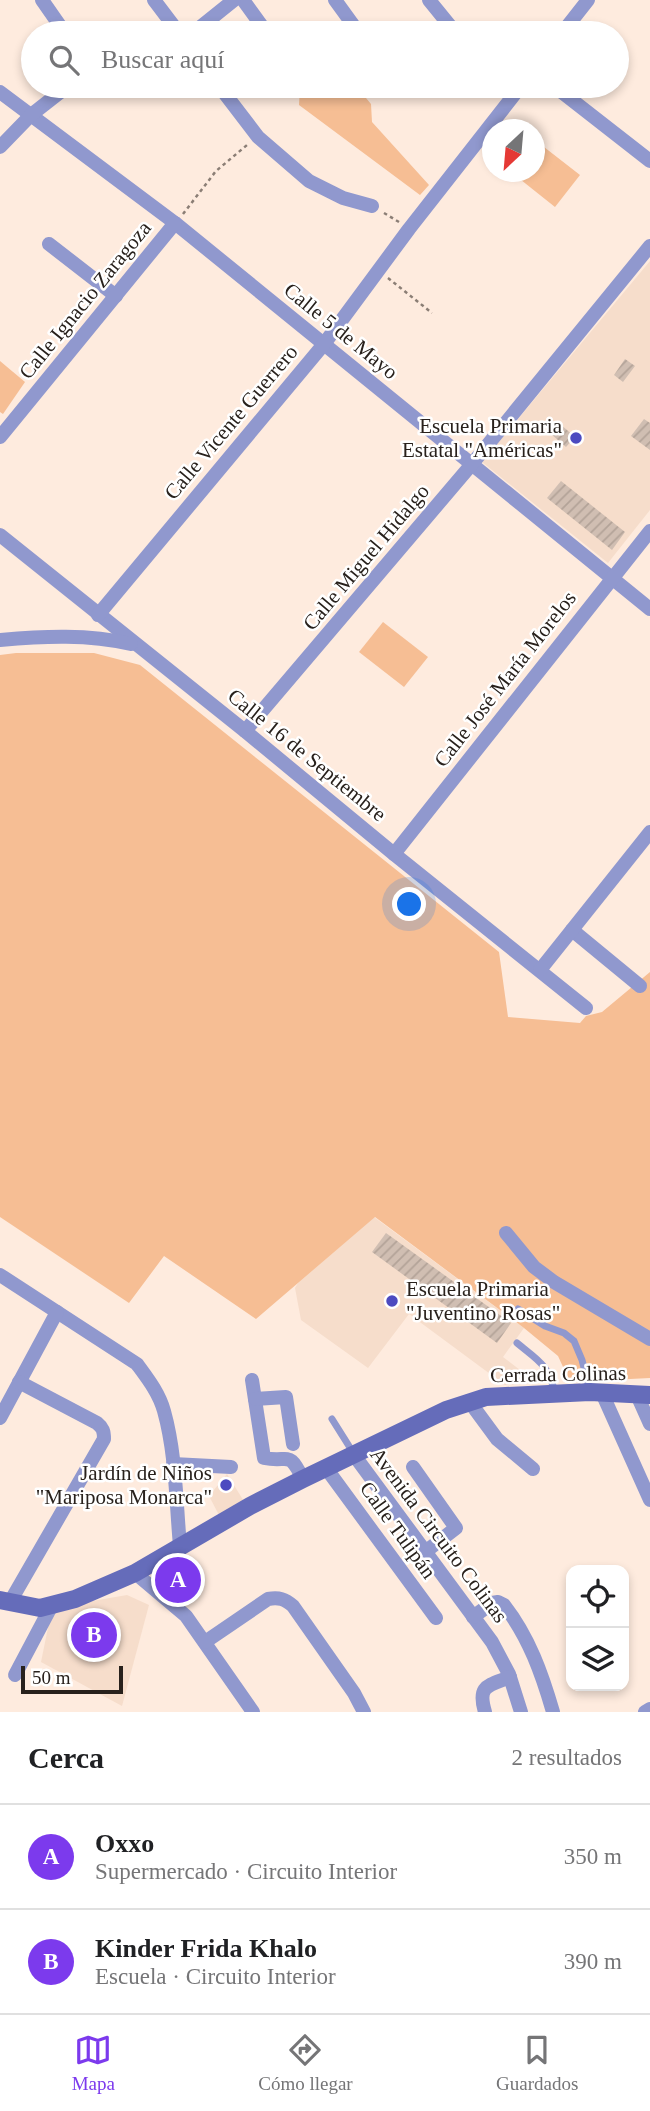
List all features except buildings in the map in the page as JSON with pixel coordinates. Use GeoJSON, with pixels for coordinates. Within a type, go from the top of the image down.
{"type":"FeatureCollection","features":[{"type":"Feature","properties":{"kind":"main road","name":"Cerrada Colinas"},"geometry":{"type":"LineString","coordinates":[[354,1455],[446,1410],[486,1397],[596,1392],[643,1395]]}},
{"type":"Feature","properties":{"kind":"main road","name":"Avenida Circuito Colinas"},"geometry":{"type":"LineString","coordinates":[[5,1601],[40,1608],[75,1599],[135,1573],[303,1479],[354,1455]]}},
{"type":"Feature","properties":{"kind":"street"},"geometry":{"type":"LineString","coordinates":[[42,0],[57,21]]}},
{"type":"Feature","properties":{"kind":"street"},"geometry":{"type":"LineString","coordinates":[[154,0],[170,21]]}},
{"type":"Feature","properties":{"kind":"street"},"geometry":{"type":"LineString","coordinates":[[208,21],[234,0]]}},
{"type":"Feature","properties":{"kind":"street"},"geometry":{"type":"LineString","coordinates":[[243,0],[258,21]]}},
{"type":"Feature","properties":{"kind":"street"},"geometry":{"type":"LineString","coordinates":[[335,0],[350,21]]}},
{"type":"Feature","properties":{"kind":"street"},"geometry":{"type":"LineString","coordinates":[[429,0],[446,21]]}},
{"type":"Feature","properties":{"kind":"street"},"geometry":{"type":"LineString","coordinates":[[572,21],[589,0]]}},
{"type":"Feature","properties":{"kind":"street","name":"Calle 5 de Mayo"},"geometry":{"type":"LineString","coordinates":[[0,92],[176,223],[650,609]]}},
{"type":"Feature","properties":{"kind":"street"},"geometry":{"type":"LineString","coordinates":[[0,147],[31,115],[53,98]]}},
{"type":"Feature","properties":{"kind":"street"},"geometry":{"type":"LineString","coordinates":[[228,98],[258,136],[309,181],[343,198],[372,205]]}},
{"type":"Feature","properties":{"kind":"street","name":"Calle Vicente Guerrero"},"geometry":{"type":"LineString","coordinates":[[98,615],[324,344],[409,229],[512,98]]}},
{"type":"Feature","properties":{"kind":"street"},"geometry":{"type":"LineString","coordinates":[[569,98],[650,161]]}},
{"type":"Feature","properties":{"kind":"street","name":"Calle Ignacio Zaragoza"},"geometry":{"type":"LineString","coordinates":[[0,437],[176,223]]}},
{"type":"Feature","properties":{"kind":"street"},"geometry":{"type":"LineString","coordinates":[[49,244],[116,296]]}},
{"type":"Feature","properties":{"kind":"street","name":"Calle Miguel Hidalgo"},"geometry":{"type":"LineString","coordinates":[[245,731],[472,464],[650,246]]}},
{"type":"Feature","properties":{"kind":"street","name":"Calle 16 de Septiembre"},"geometry":{"type":"LineString","coordinates":[[0,535],[586,1008]]}},
{"type":"Feature","properties":{"kind":"street","name":"Calle José María Morelos"},"geometry":{"type":"LineString","coordinates":[[394,854],[612,577],[649,535]]}},
{"type":"Feature","properties":{"kind":"street"},"geometry":{"type":"LineString","coordinates":[[0,640],[35,636],[104,638],[138,645]]}},
{"type":"Feature","properties":{"kind":"street"},"geometry":{"type":"LineString","coordinates":[[540,970],[650,832]]}},
{"type":"Feature","properties":{"kind":"street"},"geometry":{"type":"LineString","coordinates":[[572,930],[640,986]]}},
{"type":"Feature","properties":{"kind":"street"},"geometry":{"type":"LineString","coordinates":[[506,1233],[534,1267],[554,1282],[650,1339]]}},
{"type":"Feature","properties":{"kind":"street"},"geometry":{"type":"LineString","coordinates":[[0,1275],[137,1364],[153,1385],[164,1410],[173,1464],[180,1546]]}},
{"type":"Feature","properties":{"kind":"street"},"geometry":{"type":"LineString","coordinates":[[0,1418],[57,1312]]}},
{"type":"Feature","properties":{"kind":"street"},"geometry":{"type":"LineString","coordinates":[[252,1380],[264,1458],[286,1457],[294,1461],[303,1479]]}},
{"type":"Feature","properties":{"kind":"street"},"geometry":{"type":"LineString","coordinates":[[5,1601],[104,1439],[102,1427],[97,1423],[19,1382]]}},
{"type":"Feature","properties":{"kind":"street"},"geometry":{"type":"LineString","coordinates":[[596,1392],[650,1500]]}},
{"type":"Feature","properties":{"kind":"street"},"geometry":{"type":"LineString","coordinates":[[643,1395],[650,1424]]}},
{"type":"Feature","properties":{"kind":"street"},"geometry":{"type":"LineString","coordinates":[[255,1399],[286,1397],[293,1444]]}},
{"type":"Feature","properties":{"kind":"street"},"geometry":{"type":"LineString","coordinates":[[469,1401],[497,1438],[533,1469]]}},
{"type":"Feature","properties":{"kind":"street","name":"Avenida Circuito Colinas"},"geometry":{"type":"LineString","coordinates":[[354,1455],[492,1642],[510,1677],[521,1712]]}},
{"type":"Feature","properties":{"kind":"street"},"geometry":{"type":"LineString","coordinates":[[173,1464],[231,1466]]}},
{"type":"Feature","properties":{"kind":"street"},"geometry":{"type":"LineString","coordinates":[[413,1467],[456,1528],[425,1552]]}},
{"type":"Feature","properties":{"kind":"street","name":"Calle Tulipán"},"geometry":{"type":"LineString","coordinates":[[326,1468],[436,1618]]}},
{"type":"Feature","properties":{"kind":"street"},"geometry":{"type":"LineString","coordinates":[[135,1573],[187,1616],[253,1712]]}},
{"type":"Feature","properties":{"kind":"street"},"geometry":{"type":"LineString","coordinates":[[205,1642],[268,1598],[286,1600],[293,1606],[354,1693],[364,1712]]}},
{"type":"Feature","properties":{"kind":"street"},"geometry":{"type":"LineString","coordinates":[[473,1617],[492,1603],[504,1605],[513,1616],[539,1666],[553,1712]]}},
{"type":"Feature","properties":{"kind":"street"},"geometry":{"type":"LineString","coordinates":[[15,1675],[52,1605]]}},
{"type":"Feature","properties":{"kind":"street"},"geometry":{"type":"LineString","coordinates":[[485,1712],[482,1693],[486,1687],[510,1677]]}},
{"type":"Feature","properties":{"kind":"street"},"geometry":{"type":"LineString","coordinates":[[645,1712],[650,1709]]}},
{"type":"Feature","properties":{"kind":"lane"},"geometry":{"type":"LineString","coordinates":[[518,1309],[574,1341],[596,1392]]}},
{"type":"Feature","properties":{"kind":"lane"},"geometry":{"type":"LineString","coordinates":[[517,1343],[546,1366],[555,1394]]}},
{"type":"Feature","properties":{"kind":"lane"},"geometry":{"type":"LineString","coordinates":[[332,1419],[354,1455]]}},
{"type":"Feature","properties":{"kind":"path"},"geometry":{"type":"LineString","coordinates":[[176,223],[216,171],[258,136]]}},
{"type":"Feature","properties":{"kind":"path"},"geometry":{"type":"LineString","coordinates":[[372,205],[409,229]]}},
{"type":"Feature","properties":{"kind":"path"},"geometry":{"type":"LineString","coordinates":[[378,270],[432,313]]}},
{"type":"Feature","properties":{"kind":"shaded area"},"geometry":{"type":"Polygon","coordinates":[[[299,98],[366,98],[371,104],[372,122],[429,185],[420,195],[299,105],[299,98]]]}},
{"type":"Feature","properties":{"kind":"shaded area"},"geometry":{"type":"Polygon","coordinates":[[[545,148],[580,175],[555,207],[524,182],[545,182],[545,148]]]}},
{"type":"Feature","properties":{"kind":"shaded area","name":"Escuela Primaria Estatal \"Américas\""},"geometry":{"type":"Polygon","coordinates":[[[650,261],[650,510],[608,563],[482,462],[650,261]]]}},
{"type":"Feature","properties":{"kind":"shaded area"},"geometry":{"type":"Polygon","coordinates":[[[0,361],[25,382],[3,414],[0,412],[0,361]]]}},
{"type":"Feature","properties":{"kind":"shaded area"},"geometry":{"type":"Polygon","coordinates":[[[383,622],[428,657],[404,687],[359,652],[383,622]]]}},
{"type":"Feature","properties":{"kind":"shaded area"},"geometry":{"type":"Polygon","coordinates":[[[94,653],[140,665],[499,952],[508,1017],[580,1023],[586,1016],[602,1012],[650,972],[650,1378],[570,1382],[558,1356],[375,1217],[256,1319],[164,1256],[129,1303],[0,1217],[0,655],[94,653]]]}},
{"type":"Feature","properties":{"kind":"shaded area","name":"Escuela Primaria \"Juventino Rosas\""},"geometry":{"type":"Polygon","coordinates":[[[374,1217],[524,1328],[503,1357],[537,1383],[505,1385],[409,1314],[368,1368],[301,1320],[295,1288],[298,1283],[374,1217]]]}},
{"type":"Feature","properties":{"kind":"shaded area","name":"Jardín de Niños \"Mariposa Monarca\""},"geometry":{"type":"Polygon","coordinates":[[[227,1474],[245,1503],[219,1515],[209,1496],[227,1474]]]}},
{"type":"Feature","properties":{"kind":"shaded area"},"geometry":{"type":"Polygon","coordinates":[[[127,1595],[149,1605],[122,1706],[41,1662],[52,1608],[127,1595]]]}},
{"type":"Feature","properties":{"kind":"place","name":"Escuela Primaria Estatal \"Américas\""},"geometry":{"type":"Point","coordinates":[576,438]}},
{"type":"Feature","properties":{"kind":"place","name":"Escuela Primaria \"Juventino Rosas\""},"geometry":{"type":"Point","coordinates":[392,1301]}},
{"type":"Feature","properties":{"kind":"place","name":"Jardín de Niños \"Mariposa Monarca\""},"geometry":{"type":"Point","coordinates":[226,1485]}},
{"type":"Feature","properties":{"kind":"place","name":"Oxxo"},"geometry":{"type":"Point","coordinates":[178,1580]}},
{"type":"Feature","properties":{"kind":"place","name":"Kinder Frida Khalo"},"geometry":{"type":"Point","coordinates":[94,1635]}}]}
